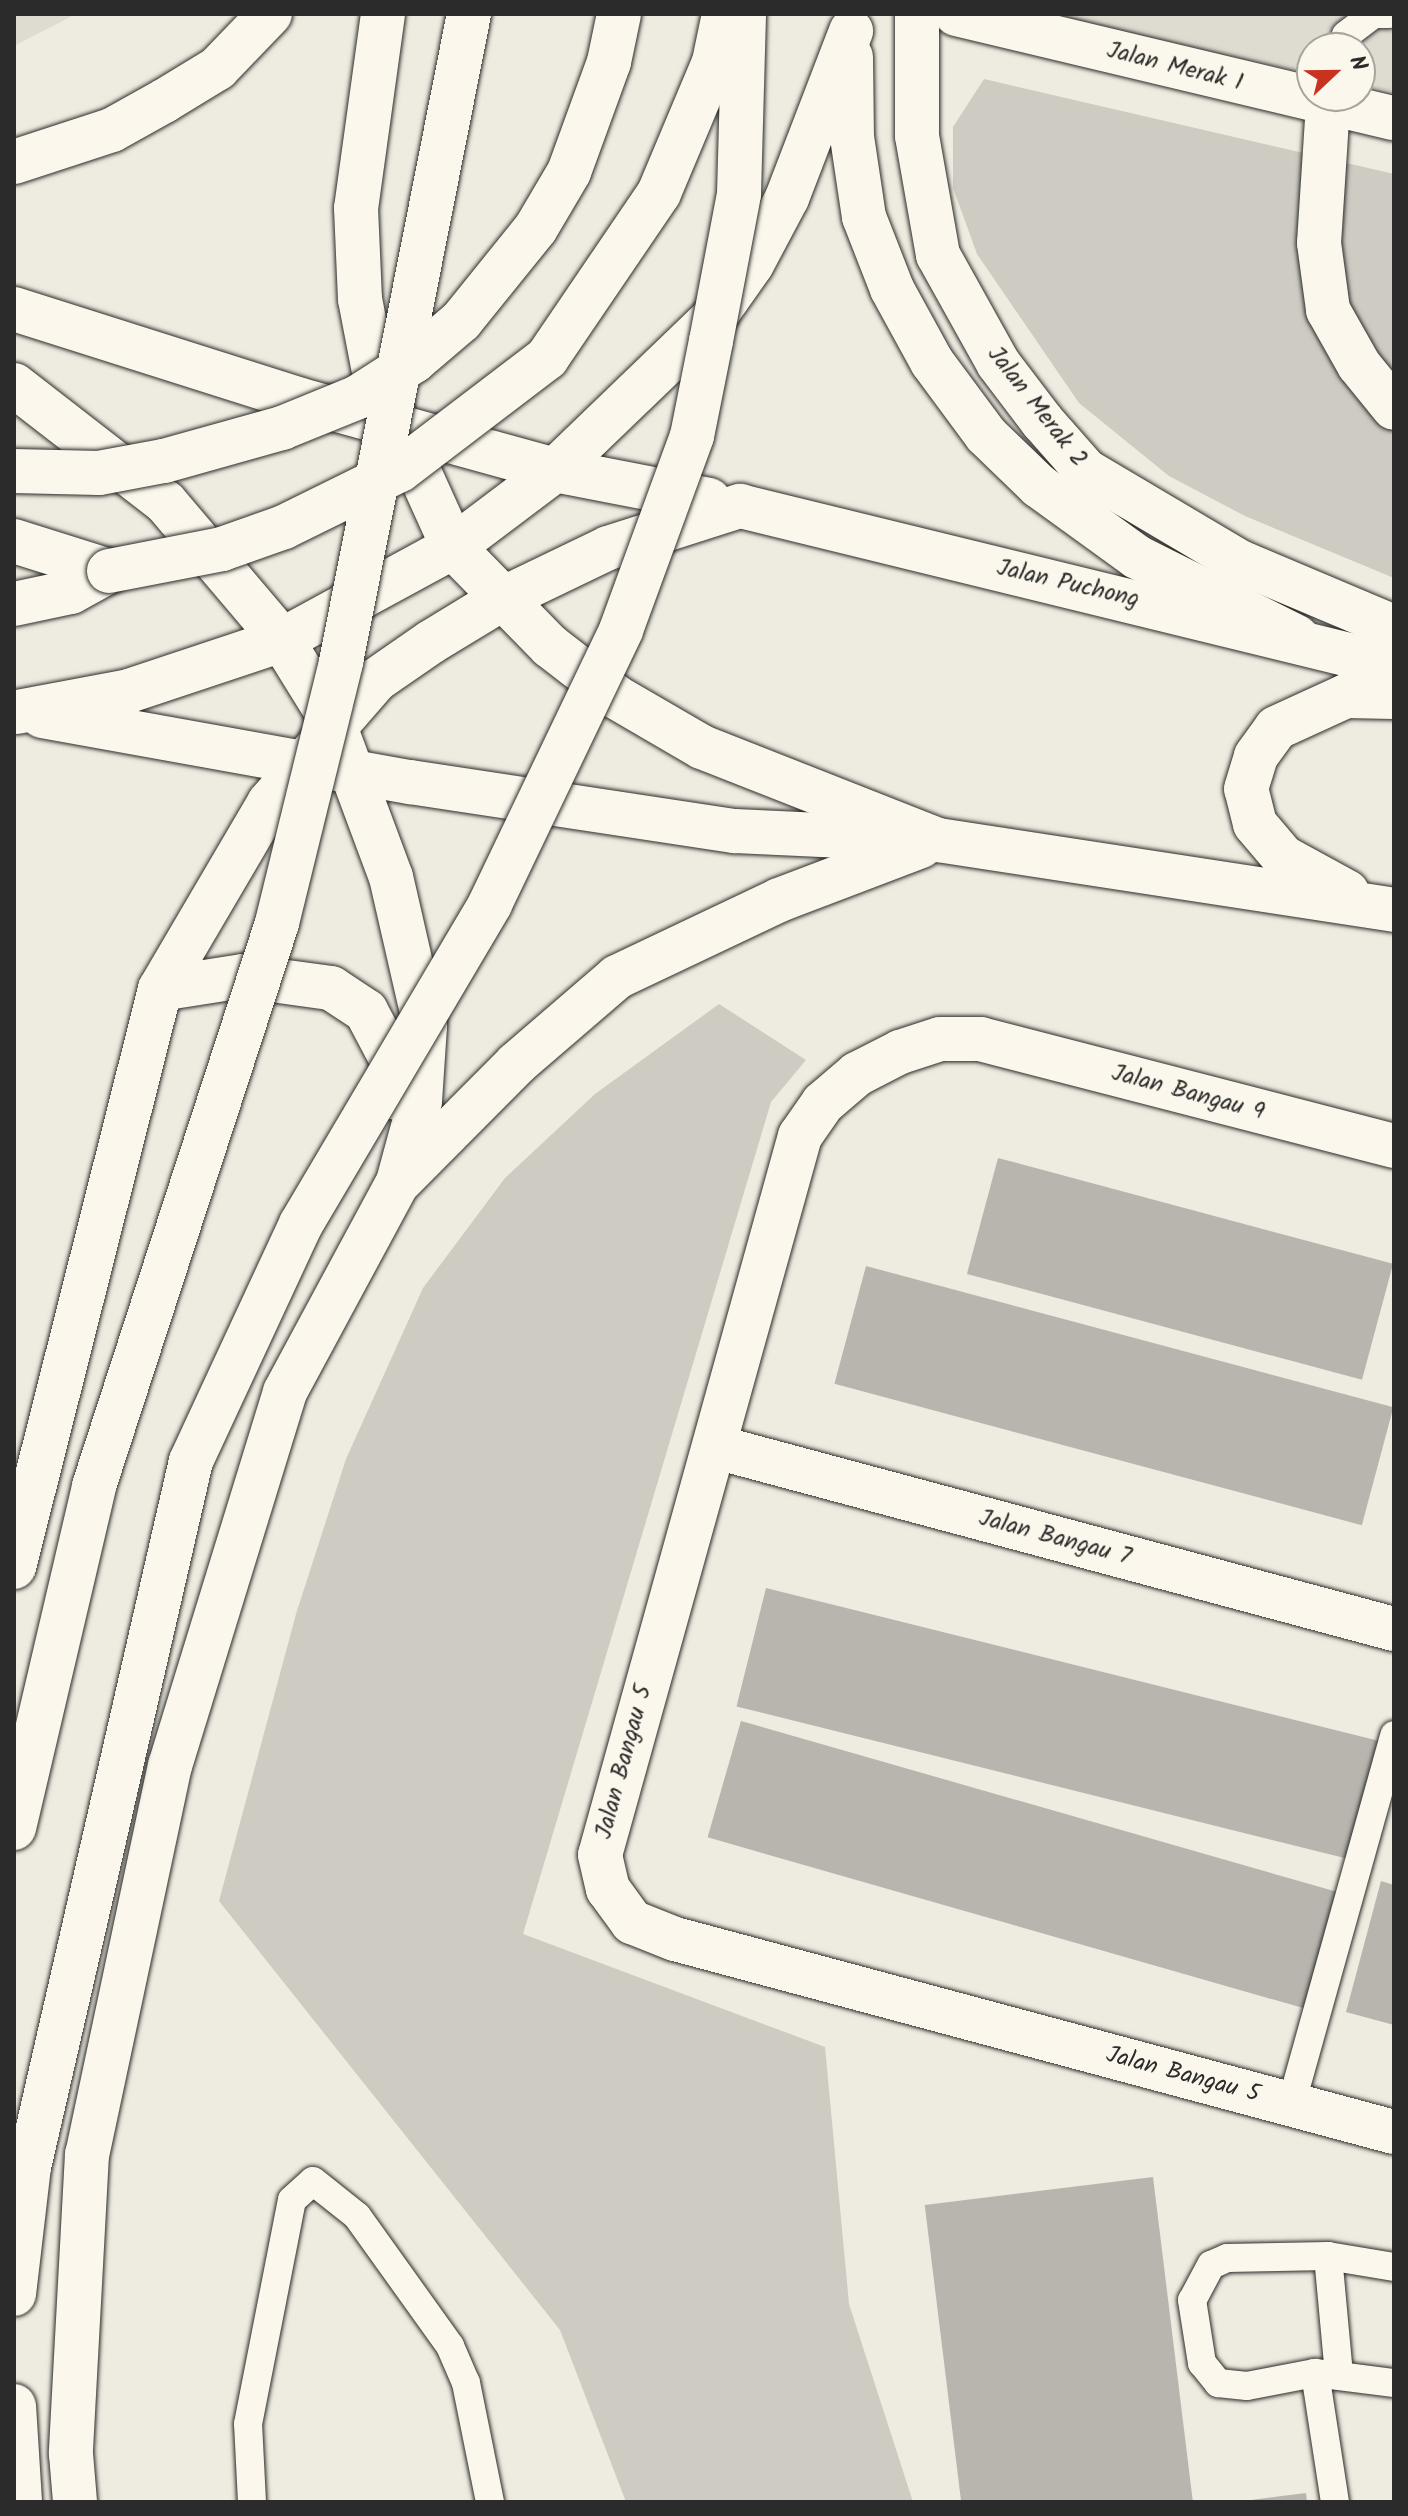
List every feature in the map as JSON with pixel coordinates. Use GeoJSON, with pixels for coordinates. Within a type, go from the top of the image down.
{"type":"FeatureCollection","features":[{"type":"Feature","properties":{"kind":"main road"},"geometry":{"type":"LineString","coordinates":[[14,162],[112,130],[164,101],[218,68],[270,14]]}},
{"type":"Feature","properties":{"kind":"main road"},"geometry":{"type":"LineString","coordinates":[[383,14],[362,149],[356,256],[374,372],[402,428],[453,547],[500,600],[616,697],[702,747],[938,840]]}},
{"type":"Feature","properties":{"kind":"main road"},"geometry":{"type":"LineString","coordinates":[[14,1828],[94,1486],[277,923],[341,662],[469,14]]}},
{"type":"Feature","properties":{"kind":"main road"},"geometry":{"type":"LineString","coordinates":[[14,471],[99,473],[164,461],[282,428],[358,397],[414,361],[461,321],[536,228],[569,172],[619,14]]}},
{"type":"Feature","properties":{"kind":"main road"},"geometry":{"type":"LineString","coordinates":[[14,604],[71,592],[109,571],[222,549],[284,527],[400,470],[547,358],[659,193],[714,62],[724,14]]}},
{"type":"Feature","properties":{"kind":"main road"},"geometry":{"type":"LineString","coordinates":[[14,2294],[29,2167],[191,1461],[301,1224],[490,904],[621,630],[698,409],[739,194],[744,14]]}},
{"type":"Feature","properties":{"kind":"main road","name":"Jalan Merak 2"},"geometry":{"type":"LineString","coordinates":[[917,14],[917,136],[938,255],[998,363],[1042,421],[1086,471],[1240,562],[1394,627]]}},
{"type":"Feature","properties":{"kind":"main road","name":"Jalan Merak 1"},"geometry":{"type":"LineString","coordinates":[[956,14],[1296,92]]}},
{"type":"Feature","properties":{"kind":"main road"},"geometry":{"type":"LineString","coordinates":[[16,711],[129,691],[282,640],[453,547],[555,470],[716,315],[752,264],[787,198],[852,22]]}},
{"type":"Feature","properties":{"kind":"main road"},"geometry":{"type":"LineString","coordinates":[[852,22],[852,137],[864,217],[892,289],[941,375],[986,435],[1086,521],[1137,557],[1297,637]]}},
{"type":"Feature","properties":{"kind":"main road"},"geometry":{"type":"LineString","coordinates":[[1328,112],[1319,243],[1328,310],[1359,365],[1394,408]]}},
{"type":"Feature","properties":{"kind":"main road","name":"Jalan Merak 1"},"geometry":{"type":"LineString","coordinates":[[1372,112],[1394,118]]}},
{"type":"Feature","properties":{"kind":"main road","name":"Jalan Puchong"},"geometry":{"type":"LineString","coordinates":[[14,309],[402,428],[555,470],[740,506],[1297,637],[1394,666]]}},
{"type":"Feature","properties":{"kind":"main road"},"geometry":{"type":"LineString","coordinates":[[14,385],[166,503],[282,640],[334,724],[408,933],[425,1026],[420,1101],[398,1182],[285,1392],[170,1765],[87,2154],[71,2454],[75,2502]]}},
{"type":"Feature","properties":{"kind":"main road"},"geometry":{"type":"LineString","coordinates":[[14,1567],[160,989],[298,762],[376,680],[500,600],[608,548],[740,506]]}},
{"type":"Feature","properties":{"kind":"main road"},"geometry":{"type":"LineString","coordinates":[[14,541],[109,571]]}},
{"type":"Feature","properties":{"kind":"main road"},"geometry":{"type":"LineString","coordinates":[[1384,908],[1283,857],[1255,824],[1246,789],[1256,756],[1276,728],[1346,696],[1394,697]]}},
{"type":"Feature","properties":{"kind":"main road"},"geometry":{"type":"LineString","coordinates":[[16,711],[351,771],[735,831],[938,840],[1384,908]]}},
{"type":"Feature","properties":{"kind":"main road"},"geometry":{"type":"LineString","coordinates":[[398,1182],[516,1064],[617,977],[779,900],[938,840]]}},
{"type":"Feature","properties":{"kind":"main road"},"geometry":{"type":"LineString","coordinates":[[160,989],[243,976],[331,988],[366,1011],[395,1066],[398,1182]]}},
{"type":"Feature","properties":{"kind":"main road","name":"Jalan Bangau 5"},"geometry":{"type":"LineString","coordinates":[[981,1039],[940,1039],[857,1074],[823,1103],[800,1136],[716,1447],[600,1855],[608,1889],[632,1922],[675,1939],[1394,2132]]}},
{"type":"Feature","properties":{"kind":"main road","name":"Jalan Bangau 9"},"geometry":{"type":"LineString","coordinates":[[981,1039],[1394,1146]]}},
{"type":"Feature","properties":{"kind":"main road","name":"Jalan Bangau 7"},"geometry":{"type":"LineString","coordinates":[[716,1447],[1394,1629]]}},
{"type":"Feature","properties":{"kind":"main road"},"geometry":{"type":"LineString","coordinates":[[14,2406],[20,2502]]}},
{"type":"Feature","properties":{"kind":"lane"},"geometry":{"type":"LineString","coordinates":[[1350,32],[1365,21],[1389,14]]}},
{"type":"Feature","properties":{"kind":"lane"},"geometry":{"type":"LineString","coordinates":[[1291,2105],[1394,1735]]}},
{"type":"Feature","properties":{"kind":"lane"},"geometry":{"type":"LineString","coordinates":[[252,2502],[248,2424],[292,2200],[313,2181],[357,2216],[450,2346],[466,2383],[490,2502]]}},
{"type":"Feature","properties":{"kind":"lane"},"geometry":{"type":"LineString","coordinates":[[1394,2267],[1328,2256],[1227,2258],[1211,2265],[1192,2300],[1202,2363],[1218,2383],[1247,2386],[1327,2374],[1394,2383]]}},
{"type":"Feature","properties":{"kind":"lane"},"geometry":{"type":"LineString","coordinates":[[1328,2256],[1327,2374],[1335,2502]]}},
{"type":"Feature","properties":{"kind":"shaded area"},"geometry":{"type":"Polygon","coordinates":[[[14,14],[76,14],[14,46],[14,14]]]}},
{"type":"Feature","properties":{"kind":"shaded area"},"geometry":{"type":"Polygon","coordinates":[[[1040,14],[1394,14],[1394,92],[1376,88],[1376,32],[1296,32],[1296,70],[1040,14]]]}},
{"type":"Feature","properties":{"kind":"shaded area"},"geometry":{"type":"Polygon","coordinates":[[[984,79],[1394,174],[1394,578],[1245,516],[1169,476],[1079,403],[977,254],[953,188],[953,127],[984,79]]]}},
{"type":"Feature","properties":{"kind":"shaded area"},"geometry":{"type":"Polygon","coordinates":[[[719,1004],[806,1060],[771,1102],[523,1934],[825,2047],[849,2304],[913,2502],[626,2502],[560,2330],[219,1901],[296,1614],[346,1459],[423,1288],[505,1178],[595,1094],[719,1004]]]}},
{"type":"Feature","properties":{"kind":"building"},"geometry":{"type":"Polygon","coordinates":[[[998,1158],[1393,1264],[1362,1380],[967,1274],[998,1158]]]}},
{"type":"Feature","properties":{"kind":"building"},"geometry":{"type":"Polygon","coordinates":[[[866,1266],[1393,1407],[1362,1525],[834,1384],[866,1266]]]}},
{"type":"Feature","properties":{"kind":"building"},"geometry":{"type":"Polygon","coordinates":[[[766,1588],[1381,1741],[1352,1860],[736,1706],[766,1588]]]}},
{"type":"Feature","properties":{"kind":"building"},"geometry":{"type":"Polygon","coordinates":[[[741,1721],[1343,1894],[1309,2010],[708,1837],[741,1721]]]}},
{"type":"Feature","properties":{"kind":"building"},"geometry":{"type":"Polygon","coordinates":[[[1381,1881],[1394,1885],[1394,2025],[1346,2012],[1381,1881]]]}},
{"type":"Feature","properties":{"kind":"building"},"geometry":{"type":"Polygon","coordinates":[[[1153,2177],[1193,2502],[961,2502],[925,2205],[1153,2177]]]}},
{"type":"Feature","properties":{"kind":"building"},"geometry":{"type":"Polygon","coordinates":[[[1306,2493],[1307,2502],[1251,2502],[1251,2500],[1306,2493]]]}}]}
